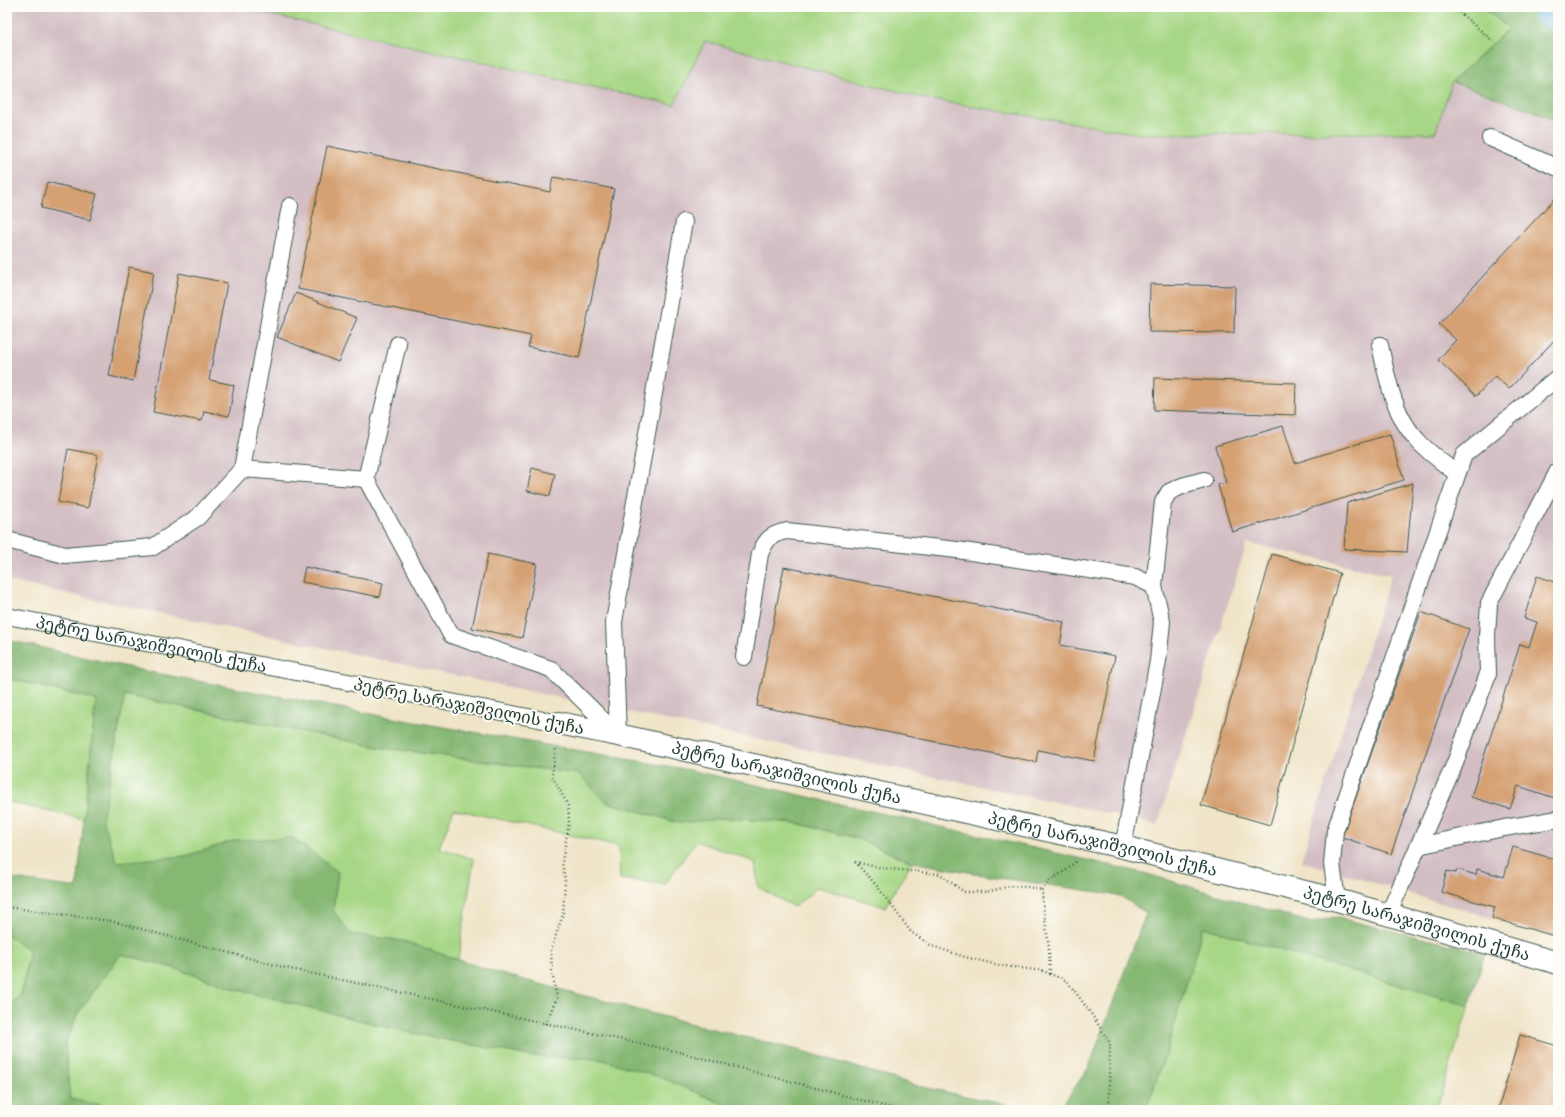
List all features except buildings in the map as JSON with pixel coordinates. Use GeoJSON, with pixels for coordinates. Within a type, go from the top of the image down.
{"type":"FeatureCollection","features":[{"type":"Feature","properties":{"kind":"street","name":"პეტრე სარაჯიშვილის ქუჩა"},"geometry":{"type":"LineString","coordinates":[[559,723],[618,734],[1123,847],[1336,900],[1558,963]]}},
{"type":"Feature","properties":{"kind":"lane"},"geometry":{"type":"LineString","coordinates":[[1490,138],[1558,168]]}},
{"type":"Feature","properties":{"kind":"lane"},"geometry":{"type":"LineString","coordinates":[[7,540],[64,556],[153,547],[198,517],[242,469],[290,206]]}},
{"type":"Feature","properties":{"kind":"lane"},"geometry":{"type":"LineString","coordinates":[[618,734],[614,622],[684,222]]}},
{"type":"Feature","properties":{"kind":"lane"},"geometry":{"type":"LineString","coordinates":[[398,344],[366,479],[451,635],[551,669],[618,734]]}},
{"type":"Feature","properties":{"kind":"lane"},"geometry":{"type":"LineString","coordinates":[[1380,345],[1387,380],[1403,421],[1418,442],[1457,474]]}},
{"type":"Feature","properties":{"kind":"lane"},"geometry":{"type":"LineString","coordinates":[[1336,900],[1332,864],[1335,831],[1464,455],[1558,377]]}},
{"type":"Feature","properties":{"kind":"lane"},"geometry":{"type":"LineString","coordinates":[[242,469],[366,479]]}},
{"type":"Feature","properties":{"kind":"lane"},"geometry":{"type":"LineString","coordinates":[[1388,914],[1455,763],[1488,674],[1487,636],[1489,603],[1558,471]]}},
{"type":"Feature","properties":{"kind":"lane"},"geometry":{"type":"LineString","coordinates":[[1123,847],[1158,661],[1162,622],[1154,586],[1163,502],[1169,492],[1182,486],[1204,480]]}},
{"type":"Feature","properties":{"kind":"lane"},"geometry":{"type":"LineString","coordinates":[[744,658],[760,554],[765,542],[776,533],[787,530],[972,552],[1135,577],[1154,586]]}},
{"type":"Feature","properties":{"kind":"lane","name":"პეტრე სარაჯიშვილის ქუჩა"},"geometry":{"type":"LineString","coordinates":[[7,616],[559,723]]}},
{"type":"Feature","properties":{"kind":"lane"},"geometry":{"type":"LineString","coordinates":[[1418,846],[1504,828],[1558,819]]}},
{"type":"Feature","properties":{"kind":"path"},"geometry":{"type":"LineString","coordinates":[[1453,7],[1493,41]]}},
{"type":"Feature","properties":{"kind":"path"},"geometry":{"type":"LineString","coordinates":[[546,1024],[557,998],[552,973],[551,950],[562,914],[565,880],[562,862],[569,823],[568,805],[552,776],[559,723]]}},
{"type":"Feature","properties":{"kind":"path"},"geometry":{"type":"LineString","coordinates":[[1050,974],[1049,948],[1042,890],[1049,881],[1068,869],[1097,841]]}},
{"type":"Feature","properties":{"kind":"path"},"geometry":{"type":"LineString","coordinates":[[1042,890],[1029,887],[1010,886],[986,892],[964,892],[940,874],[882,868],[855,862],[877,886],[911,932],[932,946],[972,959],[998,965],[1044,971],[1067,981],[1088,1009],[1110,1043],[1110,1110]]}},
{"type":"Feature","properties":{"kind":"path"},"geometry":{"type":"LineString","coordinates":[[7,907],[111,921],[286,968],[675,1051],[899,1110]]}},
{"type":"Feature","properties":{"kind":"shaded area"},"geometry":{"type":"Polygon","coordinates":[[[7,7],[236,7],[674,105],[704,41],[922,98],[1139,134],[1434,133],[1452,82],[1538,112],[1558,124],[1558,938],[1301,861],[1391,575],[1247,543],[1157,826],[1135,819],[7,581],[7,7]]]}},
{"type":"Feature","properties":{"kind":"green space"},"geometry":{"type":"Polygon","coordinates":[[[236,7],[1481,7],[1509,28],[1452,82],[1435,133],[1139,134],[922,98],[705,41],[674,105],[236,7]]]}},
{"type":"Feature","properties":{"kind":"green space"},"geometry":{"type":"Polygon","coordinates":[[[1481,7],[1558,7],[1558,124],[1537,112],[1452,82],[1509,28],[1481,7]]]}},
{"type":"Feature","properties":{"kind":"green space"},"geometry":{"type":"Polygon","coordinates":[[[7,640],[145,671],[398,719],[690,770],[1144,873],[1312,923],[1334,917],[1485,953],[1469,1006],[1203,927],[1166,1052],[1146,1110],[1059,1110],[1089,1067],[1146,913],[1122,897],[912,862],[856,838],[796,823],[727,818],[680,823],[606,802],[579,774],[378,747],[125,695],[102,819],[117,862],[186,856],[236,840],[293,838],[338,872],[333,910],[350,934],[403,941],[498,973],[806,1052],[918,1086],[1032,1110],[737,1110],[663,1078],[600,1059],[530,1056],[407,1032],[235,989],[171,967],[121,954],[78,1013],[65,1044],[70,1099],[126,1110],[12,1110],[7,1106],[7,1009],[21,994],[30,951],[7,934],[7,878],[77,888],[96,700],[7,678],[7,640]]]}},
{"type":"Feature","properties":{"kind":"green space"},"geometry":{"type":"Polygon","coordinates":[[[7,678],[96,700],[84,819],[7,802],[7,678]]]}},
{"type":"Feature","properties":{"kind":"green space"},"geometry":{"type":"Polygon","coordinates":[[[125,695],[378,747],[579,774],[606,802],[680,823],[727,818],[796,823],[856,838],[912,862],[885,907],[818,887],[794,907],[758,887],[755,862],[696,841],[665,884],[620,879],[619,846],[454,809],[439,848],[474,859],[458,960],[403,941],[350,934],[333,910],[338,872],[236,840],[186,856],[117,862],[102,819],[125,695]]]}},
{"type":"Feature","properties":{"kind":"green space"},"geometry":{"type":"Polygon","coordinates":[[[1203,927],[1469,1006],[1436,1110],[1146,1110],[1166,1052],[1203,927]]]}},
{"type":"Feature","properties":{"kind":"green space"},"geometry":{"type":"Polygon","coordinates":[[[7,934],[30,951],[21,994],[7,1008],[7,934]]]}},
{"type":"Feature","properties":{"kind":"green space"},"geometry":{"type":"Polygon","coordinates":[[[121,954],[171,967],[235,989],[407,1032],[530,1056],[600,1059],[663,1078],[737,1110],[126,1110],[69,1099],[65,1044],[78,1013],[121,954]]]}}]}
